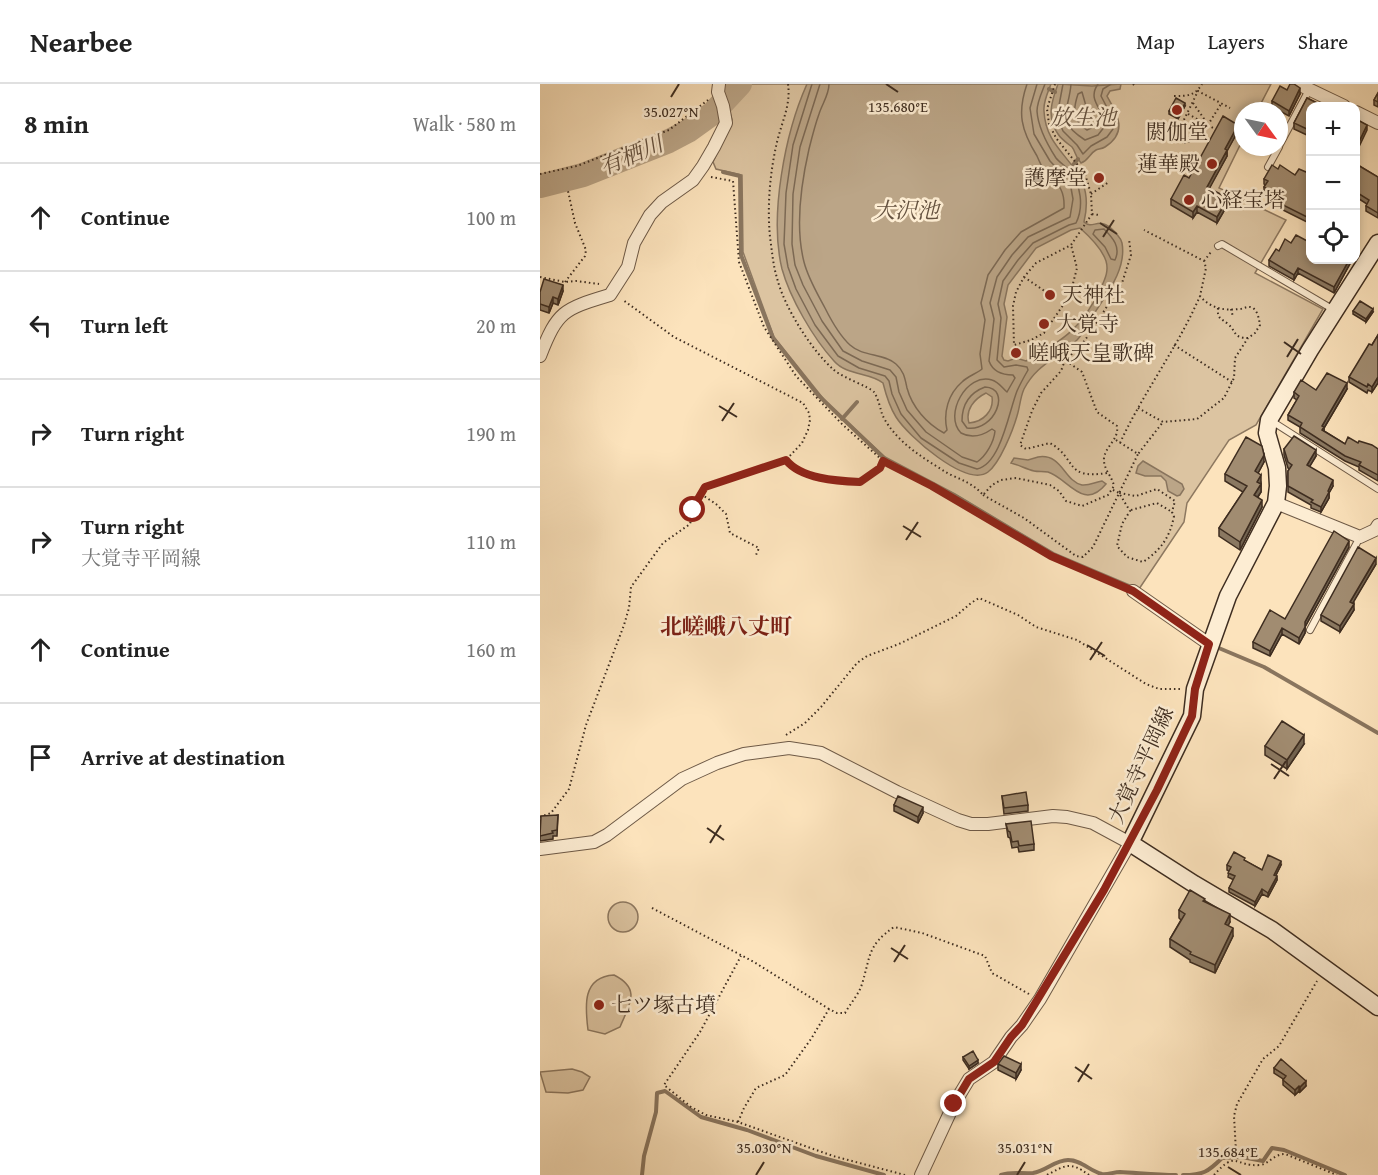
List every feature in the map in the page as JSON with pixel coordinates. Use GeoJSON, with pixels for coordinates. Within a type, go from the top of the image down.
{"type":"FeatureCollection","features":[{"type":"Feature","properties":{"kind":"main road"},"geometry":{"type":"LineString","coordinates":[[1269,420],[1378,243]]}},
{"type":"Feature","properties":{"kind":"main road","name":"大覚寺平岡線"},"geometry":{"type":"LineString","coordinates":[[1269,420],[1267,433],[1277,468],[1276,503],[1228,596],[1209,644],[1195,689],[1192,716],[1130,843],[1272,930],[1378,1007]]}},
{"type":"Feature","properties":{"kind":"street"},"geometry":{"type":"LineString","coordinates":[[1304,87],[1336,102]]}},
{"type":"Feature","properties":{"kind":"street"},"geometry":{"type":"LineString","coordinates":[[540,356],[549,332],[559,317],[582,304],[610,295],[628,267],[634,243],[650,215],[662,202],[693,180],[703,166],[726,123],[718,90]]}},
{"type":"Feature","properties":{"kind":"street"},"geometry":{"type":"LineString","coordinates":[[1360,114],[1378,123]]}},
{"type":"Feature","properties":{"kind":"street"},"geometry":{"type":"LineString","coordinates":[[1276,503],[1360,537],[1374,530],[1378,525]]}},
{"type":"Feature","properties":{"kind":"street"},"geometry":{"type":"LineString","coordinates":[[1133,591],[1209,644]]}},
{"type":"Feature","properties":{"kind":"street"},"geometry":{"type":"LineString","coordinates":[[540,849],[594,842],[607,835],[682,778],[744,754],[789,748],[821,753],[897,792],[971,824],[1053,816],[1066,817],[1093,823],[1130,843],[1040,999],[994,1062],[969,1079],[954,1104],[921,1175]]}},
{"type":"Feature","properties":{"kind":"lane"},"geometry":{"type":"LineString","coordinates":[[1288,125],[1304,87]]}},
{"type":"Feature","properties":{"kind":"lane"},"geometry":{"type":"LineString","coordinates":[[1268,166],[1274,156]]}},
{"type":"Feature","properties":{"kind":"lane"},"geometry":{"type":"LineString","coordinates":[[1218,246],[1222,244],[1335,311]]}},
{"type":"Feature","properties":{"kind":"lane"},"geometry":{"type":"LineString","coordinates":[[1269,420],[1378,489]]}},
{"type":"Feature","properties":{"kind":"lane"},"geometry":{"type":"LineString","coordinates":[[1310,630],[1360,537]]}},
{"type":"Feature","properties":{"kind":"path"},"geometry":{"type":"LineString","coordinates":[[788,84],[790,97],[777,140],[770,202],[770,235],[777,279],[786,300],[820,357],[851,381],[873,391],[886,421],[896,435],[918,454],[1024,518],[1080,558],[1093,547],[1138,454],[1163,422]]}},
{"type":"Feature","properties":{"kind":"path"},"geometry":{"type":"LineString","coordinates":[[1180,128],[1203,84]]}},
{"type":"Feature","properties":{"kind":"path"},"geometry":{"type":"LineString","coordinates":[[1054,86],[1047,109],[1049,124],[1056,138],[1085,174],[1091,194],[1092,214],[1071,245],[1036,263],[1024,277],[1016,292],[1013,306],[1014,345],[1044,333],[1070,295],[1077,268],[1071,245]]}},
{"type":"Feature","properties":{"kind":"path"},"geometry":{"type":"LineString","coordinates":[[540,174],[577,166],[646,137],[669,130],[718,90]]}},
{"type":"Feature","properties":{"kind":"path"},"geometry":{"type":"LineString","coordinates":[[1174,96],[1188,96],[1198,91]]}},
{"type":"Feature","properties":{"kind":"path"},"geometry":{"type":"LineString","coordinates":[[1198,91],[1230,108]]}},
{"type":"Feature","properties":{"kind":"path"},"geometry":{"type":"LineString","coordinates":[[1193,103],[1208,126]]}},
{"type":"Feature","properties":{"kind":"path"},"geometry":{"type":"LineString","coordinates":[[1184,143],[1196,140],[1208,126],[1221,104]]}},
{"type":"Feature","properties":{"kind":"path"},"geometry":{"type":"LineString","coordinates":[[1188,114],[1215,129]]}},
{"type":"Feature","properties":{"kind":"path"},"geometry":{"type":"LineString","coordinates":[[696,175],[733,181],[739,262],[764,327],[796,376],[842,424],[883,461],[932,486],[1051,556],[1133,591]]}},
{"type":"Feature","properties":{"kind":"path"},"geometry":{"type":"LineString","coordinates":[[1091,194],[1109,182]]}},
{"type":"Feature","properties":{"kind":"path"},"geometry":{"type":"LineString","coordinates":[[565,282],[574,273],[585,256],[586,250],[575,223],[567,191]]}},
{"type":"Feature","properties":{"kind":"path"},"geometry":{"type":"LineString","coordinates":[[1092,214],[1099,215]]}},
{"type":"Feature","properties":{"kind":"path"},"geometry":{"type":"LineString","coordinates":[[1120,443],[1200,296],[1206,268],[1204,261],[1144,230]]}},
{"type":"Feature","properties":{"kind":"path"},"geometry":{"type":"LineString","coordinates":[[1107,473],[1094,475],[1081,473],[1072,468],[1061,449],[1050,443],[1026,449],[1020,445],[1041,393],[1061,371],[1065,360],[1090,333],[1122,283],[1131,255],[1130,239]]}},
{"type":"Feature","properties":{"kind":"path"},"geometry":{"type":"LineString","coordinates":[[540,277],[565,282],[597,284],[615,289],[627,304],[674,337],[803,403],[809,413],[808,430],[802,443],[786,460],[705,487],[695,504],[690,524],[663,543],[631,587],[629,608],[624,625],[586,725],[569,789],[551,813],[540,817]]}},
{"type":"Feature","properties":{"kind":"path"},"geometry":{"type":"LineString","coordinates":[[1024,277],[1046,291]]}},
{"type":"Feature","properties":{"kind":"path"},"geometry":{"type":"LineString","coordinates":[[1138,408],[1163,422],[1197,418],[1224,398],[1234,378],[1235,358],[1260,325],[1258,315],[1254,309],[1249,307],[1218,308],[1206,304],[1200,296]]}},
{"type":"Feature","properties":{"kind":"path"},"geometry":{"type":"LineString","coordinates":[[1218,308],[1217,315],[1228,324],[1233,333],[1240,338],[1248,338]]}},
{"type":"Feature","properties":{"kind":"path"},"geometry":{"type":"LineString","coordinates":[[1231,309],[1233,317]]}},
{"type":"Feature","properties":{"kind":"path"},"geometry":{"type":"LineString","coordinates":[[1174,345],[1232,381]]}},
{"type":"Feature","properties":{"kind":"path"},"geometry":{"type":"LineString","coordinates":[[983,495],[992,485],[1006,478],[1025,479],[1050,485],[1059,491],[1066,501],[1082,506],[1108,495],[1113,490],[1113,482],[1104,463],[1107,447],[1115,439],[1118,431],[1117,426],[1096,412],[1082,372],[1065,360]]}},
{"type":"Feature","properties":{"kind":"path"},"geometry":{"type":"LineString","coordinates":[[1115,439],[1138,454]]}},
{"type":"Feature","properties":{"kind":"path"},"geometry":{"type":"LineString","coordinates":[[786,460],[796,469],[811,474],[860,482],[880,468],[883,461]]}},
{"type":"Feature","properties":{"kind":"path"},"geometry":{"type":"LineString","coordinates":[[1113,490],[1136,496],[1157,489],[1175,501],[1170,534],[1157,552],[1143,562],[1127,558],[1117,546],[1122,525],[1130,511],[1157,502],[1172,512]]}},
{"type":"Feature","properties":{"kind":"path"},"geometry":{"type":"LineString","coordinates":[[1119,493],[1130,511]]}},
{"type":"Feature","properties":{"kind":"path"},"geometry":{"type":"LineString","coordinates":[[701,494],[726,514],[730,532],[759,548],[756,555]]}},
{"type":"Feature","properties":{"kind":"path"},"geometry":{"type":"LineString","coordinates":[[766,750],[805,723],[821,707],[856,663],[956,616],[979,598],[1018,615],[1036,627],[1077,640],[1146,684],[1159,689],[1195,689]]}},
{"type":"Feature","properties":{"kind":"path"},"geometry":{"type":"LineString","coordinates":[[652,908],[741,956],[837,1013],[845,1013],[862,986],[869,953],[883,934],[894,927],[922,933],[985,956],[992,973],[1040,999]]}},
{"type":"Feature","properties":{"kind":"path"},"geometry":{"type":"LineString","coordinates":[[741,956],[700,1032],[663,1085],[691,1107],[706,1115],[738,1122],[833,1156],[905,1175]]}},
{"type":"Feature","properties":{"kind":"path"},"geometry":{"type":"LineString","coordinates":[[1234,1159],[1236,1152],[1234,1116],[1237,1104],[1263,1059],[1279,1046],[1324,968]]}},
{"type":"Feature","properties":{"kind":"path"},"geometry":{"type":"LineString","coordinates":[[738,1122],[756,1088],[785,1075],[829,1009]]}},
{"type":"Feature","properties":{"kind":"path"},"geometry":{"type":"LineString","coordinates":[[1214,1175],[1226,1162],[1234,1159],[1263,1165],[1277,1154],[1285,1154],[1337,1175]]}},
{"type":"Feature","properties":{"kind":"path"},"geometry":{"type":"LineString","coordinates":[[1047,1175],[1066,1165],[1078,1167],[1089,1175]]}},
{"type":"Feature","properties":{"kind":"shaded area","name":"大覚寺"},"geometry":{"type":"Polygon","coordinates":[[[745,84],[1271,84],[1262,102],[1234,102],[1235,156],[1219,188],[1286,220],[1255,273],[1323,309],[1256,425],[1229,440],[1187,503],[1184,522],[1139,589],[1054,553],[955,494],[885,457],[826,402],[774,337],[743,252],[742,175],[716,169],[713,162],[732,120],[728,105],[745,84]]]}},
{"type":"Feature","properties":{"kind":"shaded area"},"geometry":{"type":"Polygon","coordinates":[[[623,902],[634,906],[638,917],[634,928],[623,932],[612,928],[608,917],[612,906],[623,902]]]}},
{"type":"Feature","properties":{"kind":"shaded area"},"geometry":{"type":"Polygon","coordinates":[[[614,975],[623,980],[631,992],[629,1005],[620,1027],[605,1034],[588,1030],[586,1003],[591,987],[596,981],[614,975]]]}},
{"type":"Feature","properties":{"kind":"shaded area"},"geometry":{"type":"Polygon","coordinates":[[[572,1069],[590,1077],[583,1090],[568,1093],[546,1092],[540,1072],[572,1069]]]}},
{"type":"Feature","properties":{"kind":"water","name":"大沢池"},"geometry":{"type":"Polygon","coordinates":[[[807,84],[1051,84],[1044,108],[1047,127],[1053,141],[1078,174],[1084,187],[1086,202],[1084,222],[1091,225],[1100,223],[1109,227],[1120,238],[1123,253],[1114,282],[1079,338],[1029,380],[1006,446],[993,468],[988,472],[978,475],[966,473],[924,447],[896,417],[883,383],[839,366],[818,341],[796,305],[782,269],[777,225],[781,175],[799,104],[807,84]],[[1080,228],[1071,230],[1036,248],[1008,285],[1004,304],[1007,317],[1002,356],[1004,360],[1016,358],[1026,361],[1051,346],[1071,332],[1094,302],[1105,278],[1107,265],[1098,247],[1080,228]],[[986,393],[978,398],[969,409],[969,423],[983,418],[989,411],[992,397],[986,393]]]}},
{"type":"Feature","properties":{"kind":"water","name":"放生池"},"geometry":{"type":"Polygon","coordinates":[[[1058,84],[1092,86],[1121,84],[1120,89],[1110,91],[1107,96],[1119,123],[1117,135],[1105,147],[1096,150],[1081,163],[1072,147],[1059,136],[1052,122],[1052,103],[1058,84]]]}},
{"type":"Feature","properties":{"kind":"water"},"geometry":{"type":"Polygon","coordinates":[[[1038,457],[1052,459],[1071,478],[1082,485],[1102,481],[1106,484],[1098,492],[1090,495],[1083,494],[1055,475],[1011,463],[1014,458],[1028,460],[1038,457]]]}},
{"type":"Feature","properties":{"kind":"water"},"geometry":{"type":"Polygon","coordinates":[[[1143,461],[1182,484],[1184,489],[1180,495],[1177,496],[1168,491],[1166,481],[1161,476],[1145,476],[1136,473],[1143,461]]]}},
{"type":"Feature","properties":{"kind":"building"},"geometry":{"type":"Polygon","coordinates":[[[1290,84],[1300,88],[1289,111],[1288,102],[1272,101],[1280,86],[1287,90],[1290,84]]]}},
{"type":"Feature","properties":{"kind":"building","name":"閼伽堂"},"geometry":{"type":"Polygon","coordinates":[[[1176,98],[1185,103],[1178,116],[1169,111],[1176,98]]]}},
{"type":"Feature","properties":{"kind":"building"},"geometry":{"type":"Polygon","coordinates":[[[1307,98],[1315,102],[1306,102],[1306,129],[1294,123],[1307,98]]]}},
{"type":"Feature","properties":{"kind":"building"},"geometry":{"type":"Polygon","coordinates":[[[1223,116],[1234,123],[1234,132],[1225,149],[1227,150],[1207,187],[1228,198],[1217,217],[1197,206],[1193,212],[1171,199],[1184,175],[1189,178],[1223,116]]]}},
{"type":"Feature","properties":{"kind":"building"},"geometry":{"type":"Polygon","coordinates":[[[1360,121],[1367,125],[1360,140],[1360,121]]]}},
{"type":"Feature","properties":{"kind":"building"},"geometry":{"type":"Polygon","coordinates":[[[1272,165],[1278,169],[1280,165],[1295,175],[1299,169],[1306,172],[1306,216],[1275,201],[1278,196],[1264,187],[1268,181],[1264,179],[1272,165]]]}},
{"type":"Feature","properties":{"kind":"building"},"geometry":{"type":"Polygon","coordinates":[[[1360,166],[1378,177],[1378,213],[1366,206],[1369,200],[1360,194],[1360,166]]]}},
{"type":"Feature","properties":{"kind":"building"},"geometry":{"type":"Polygon","coordinates":[[[1296,235],[1306,240],[1306,264],[1347,264],[1334,287],[1298,268],[1294,275],[1269,260],[1276,249],[1279,251],[1285,239],[1291,243],[1296,235]]]}},
{"type":"Feature","properties":{"kind":"building"},"geometry":{"type":"Polygon","coordinates":[[[544,279],[563,285],[558,299],[553,297],[549,307],[540,304],[540,292],[544,279]]]}},
{"type":"Feature","properties":{"kind":"building"},"geometry":{"type":"Polygon","coordinates":[[[1360,301],[1373,309],[1366,319],[1353,311],[1360,301]]]}},
{"type":"Feature","properties":{"kind":"building"},"geometry":{"type":"Polygon","coordinates":[[[1378,335],[1378,377],[1372,387],[1368,384],[1367,387],[1349,377],[1369,344],[1372,345],[1378,335]]]}},
{"type":"Feature","properties":{"kind":"building"},"geometry":{"type":"Polygon","coordinates":[[[1327,373],[1347,383],[1322,426],[1324,427],[1322,430],[1345,444],[1348,437],[1358,443],[1359,441],[1378,449],[1378,475],[1359,465],[1361,462],[1345,456],[1300,427],[1302,423],[1288,415],[1299,396],[1294,392],[1301,380],[1316,390],[1327,373]]]}},
{"type":"Feature","properties":{"kind":"building"},"geometry":{"type":"Polygon","coordinates":[[[1294,436],[1316,450],[1307,465],[1333,480],[1321,507],[1288,486],[1288,471],[1292,465],[1288,462],[1284,449],[1294,436]]]}},
{"type":"Feature","properties":{"kind":"building"},"geometry":{"type":"Polygon","coordinates":[[[1246,437],[1262,446],[1264,455],[1255,471],[1261,475],[1257,482],[1261,484],[1254,495],[1262,500],[1240,542],[1219,528],[1247,486],[1225,474],[1246,437]]]}},
{"type":"Feature","properties":{"kind":"building"},"geometry":{"type":"Polygon","coordinates":[[[1334,531],[1349,541],[1305,622],[1299,638],[1282,628],[1270,651],[1253,642],[1270,610],[1285,619],[1334,531]]]}},
{"type":"Feature","properties":{"kind":"building"},"geometry":{"type":"Polygon","coordinates":[[[1358,547],[1376,558],[1350,602],[1354,604],[1340,626],[1321,615],[1358,547]]]}},
{"type":"Feature","properties":{"kind":"building"},"geometry":{"type":"Polygon","coordinates":[[[1282,721],[1304,735],[1287,760],[1265,746],[1282,721]]]}},
{"type":"Feature","properties":{"kind":"building"},"geometry":{"type":"Polygon","coordinates":[[[1026,792],[1028,805],[1004,808],[1002,796],[1026,792]]]}},
{"type":"Feature","properties":{"kind":"building"},"geometry":{"type":"Polygon","coordinates":[[[898,796],[923,807],[918,817],[894,805],[898,796]]]}},
{"type":"Feature","properties":{"kind":"building"},"geometry":{"type":"Polygon","coordinates":[[[558,815],[557,830],[540,836],[541,816],[558,815]]]}},
{"type":"Feature","properties":{"kind":"building"},"geometry":{"type":"Polygon","coordinates":[[[1031,821],[1034,844],[1019,846],[1018,841],[1012,842],[1006,824],[1031,821]]]}},
{"type":"Feature","properties":{"kind":"building"},"geometry":{"type":"Polygon","coordinates":[[[1234,852],[1262,870],[1268,855],[1281,861],[1274,875],[1277,876],[1268,893],[1262,889],[1255,902],[1229,888],[1235,876],[1228,873],[1231,867],[1227,865],[1234,852]]]}},
{"type":"Feature","properties":{"kind":"building"},"geometry":{"type":"Polygon","coordinates":[[[1190,890],[1205,899],[1203,901],[1230,914],[1225,924],[1233,928],[1215,965],[1190,954],[1191,952],[1170,939],[1185,914],[1179,910],[1190,890]]]}},
{"type":"Feature","properties":{"kind":"building"},"geometry":{"type":"Polygon","coordinates":[[[973,1051],[978,1060],[969,1066],[963,1057],[973,1051]]]}},
{"type":"Feature","properties":{"kind":"building"},"geometry":{"type":"Polygon","coordinates":[[[1004,1056],[1021,1064],[1016,1073],[998,1064],[1004,1056]]]}},
{"type":"Feature","properties":{"kind":"building"},"geometry":{"type":"Polygon","coordinates":[[[1281,1059],[1306,1081],[1295,1090],[1283,1080],[1286,1076],[1274,1068],[1281,1059]]]}},
{"type":"Feature","properties":{"kind":"waterway","name":"有栖川"},"geometry":{"type":"LineString","coordinates":[[540,186],[583,175],[669,141],[713,113],[740,84]]}},
{"type":"Feature","properties":{"kind":"waterway"},"geometry":{"type":"LineString","coordinates":[[1049,89],[1055,92]]}},
{"type":"Feature","properties":{"kind":"waterway"},"geometry":{"type":"LineString","coordinates":[[1073,165],[1078,159]]}},
{"type":"Feature","properties":{"kind":"waterway"},"geometry":{"type":"LineString","coordinates":[[723,172],[740,176],[741,255],[773,338],[818,395],[887,461],[957,497],[1052,554],[1132,589]]}},
{"type":"Feature","properties":{"kind":"waterway"},"geometry":{"type":"LineString","coordinates":[[842,419],[857,402]]}},
{"type":"Feature","properties":{"kind":"waterway"},"geometry":{"type":"LineString","coordinates":[[1214,646],[1264,667],[1378,733]]}},
{"type":"Feature","properties":{"kind":"waterway"},"geometry":{"type":"LineString","coordinates":[[642,1175],[644,1156],[656,1112],[657,1093],[665,1091],[701,1117],[747,1130],[816,1156],[884,1175]]}},
{"type":"Feature","properties":{"kind":"waterway"},"geometry":{"type":"LineString","coordinates":[[1183,1175],[1205,1172],[1222,1158],[1242,1157],[1263,1161],[1272,1148],[1284,1150],[1345,1175]]}},
{"type":"Feature","properties":{"kind":"waterway"},"geometry":{"type":"LineString","coordinates":[[1001,1175],[1033,1173],[1068,1160],[1102,1174],[1120,1172],[1176,1175]]}},
{"type":"Feature","properties":{"kind":"place","name":"閼伽堂"},"geometry":{"type":"Point","coordinates":[1177,110]}},
{"type":"Feature","properties":{"kind":"place","name":"蓮華殿"},"geometry":{"type":"Point","coordinates":[1212,164]}},
{"type":"Feature","properties":{"kind":"place","name":"護摩堂"},"geometry":{"type":"Point","coordinates":[1099,178]}},
{"type":"Feature","properties":{"kind":"place","name":"心経宝塔"},"geometry":{"type":"Point","coordinates":[1189,200]}},
{"type":"Feature","properties":{"kind":"place","name":"天神社"},"geometry":{"type":"Point","coordinates":[1050,295]}},
{"type":"Feature","properties":{"kind":"place","name":"大覚寺"},"geometry":{"type":"Point","coordinates":[1044,324]}},
{"type":"Feature","properties":{"kind":"place","name":"嵯峨天皇歌碑"},"geometry":{"type":"Point","coordinates":[1016,353]}},
{"type":"Feature","properties":{"kind":"place","name":"七ツ塚古墳"},"geometry":{"type":"Point","coordinates":[599,1005]}},
{"type":"Feature","properties":{"kind":"district","name":"北嵯峨八丈町"},"geometry":{"type":"Point","coordinates":[726,626]}},
{"type":"Feature","properties":{"kind":"route"},"geometry":{"type":"LineString","coordinates":[[693,510],[705,487],[786,460],[796,469],[825,478],[849,482],[860,482],[880,468],[883,461],[932,486],[1051,556],[1133,591],[1209,644],[1195,689],[1192,716],[1157,790],[1104,890],[1040,999],[1022,1025],[994,1062],[969,1079],[954,1104]]}}]}
